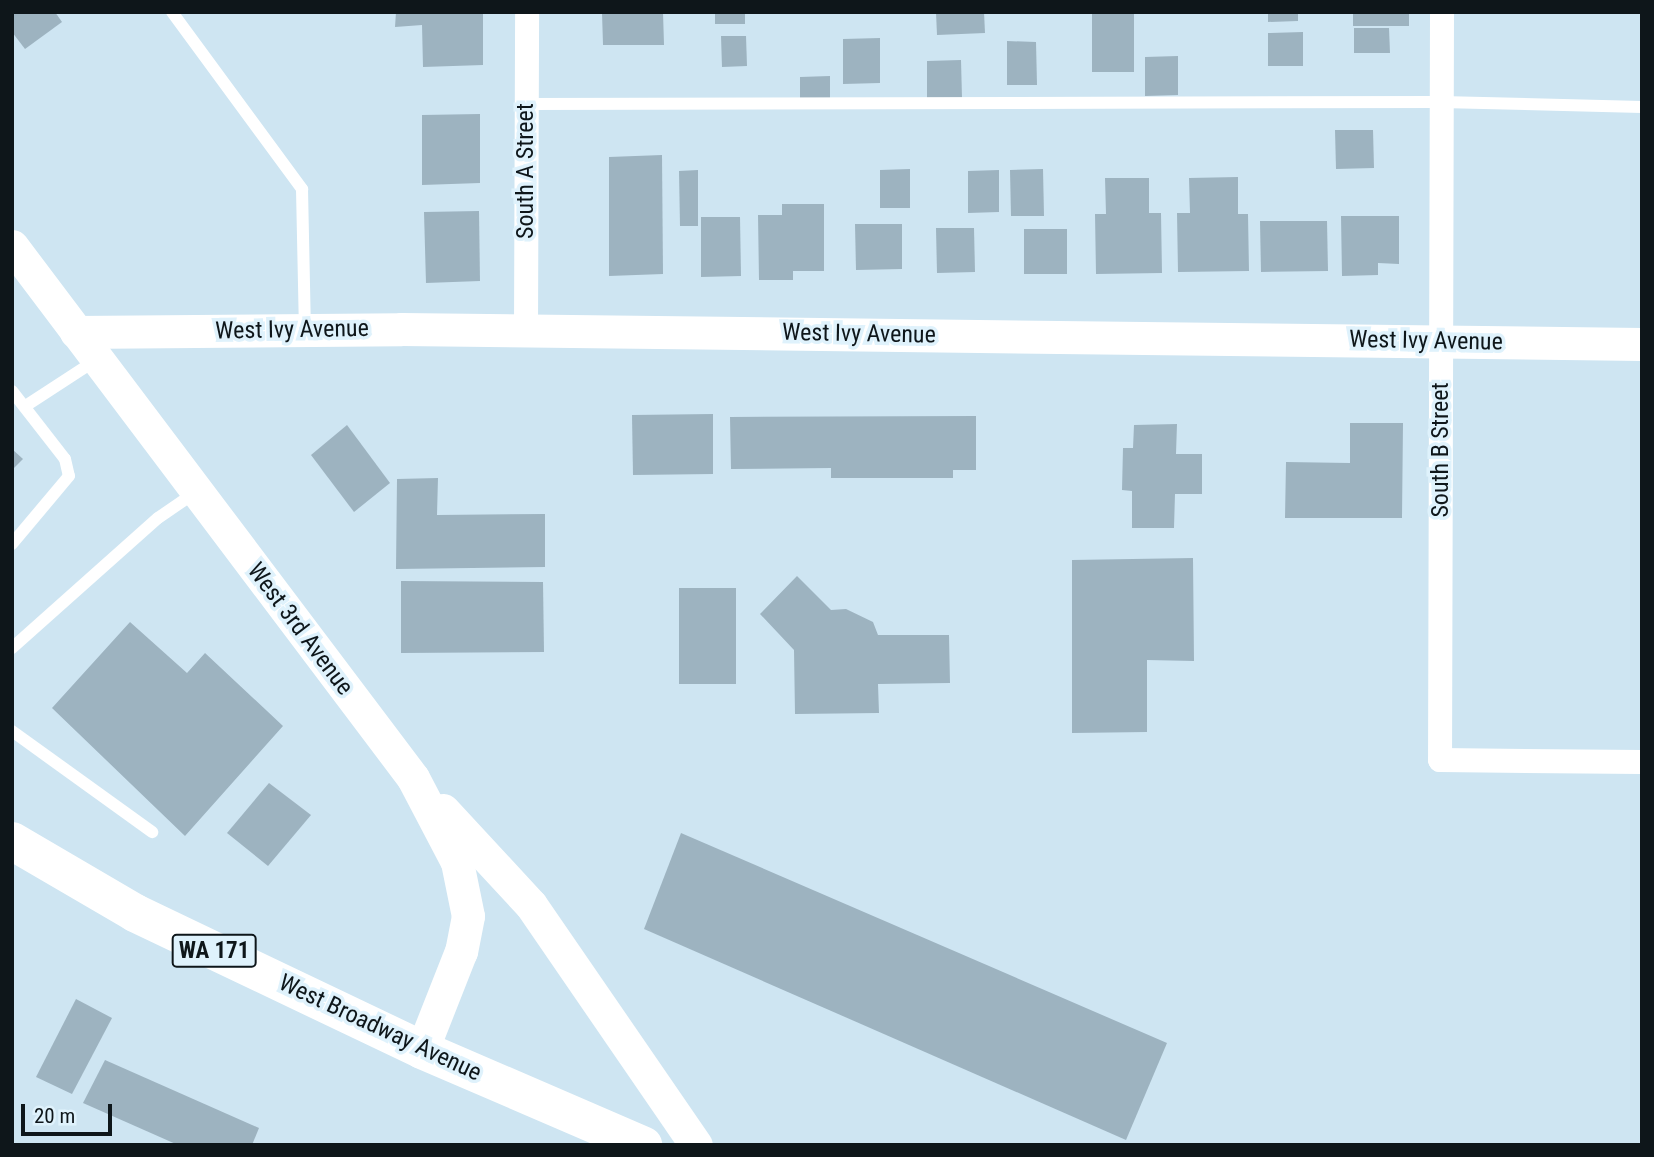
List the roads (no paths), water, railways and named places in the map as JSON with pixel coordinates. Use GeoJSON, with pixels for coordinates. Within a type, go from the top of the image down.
{"type":"FeatureCollection","features":[{"type":"Feature","properties":{"kind":"main road","name":"West Broadway Avenue"},"geometry":{"type":"LineString","coordinates":[[12,841],[135,913],[600,1134],[643,1145]]}},
{"type":"Feature","properties":{"kind":"street","name":"South A Street"},"geometry":{"type":"LineString","coordinates":[[526,330],[527,12]]}},
{"type":"Feature","properties":{"kind":"street","name":"South B Street"},"geometry":{"type":"LineString","coordinates":[[1442,12],[1440,760],[1642,762]]}},
{"type":"Feature","properties":{"kind":"street","name":"West 3rd Avenue"},"geometry":{"type":"LineString","coordinates":[[12,246],[413,778],[457,862],[468,916],[461,951],[422,1050]]}},
{"type":"Feature","properties":{"kind":"street","name":"West Ivy Avenue"},"geometry":{"type":"LineString","coordinates":[[76,332],[526,330],[1642,344]]}},
{"type":"Feature","properties":{"kind":"street"},"geometry":{"type":"LineString","coordinates":[[413,778],[531,905],[696,1145]]}},
{"type":"Feature","properties":{"kind":"lane"},"geometry":{"type":"LineString","coordinates":[[172,12],[302,189],[306,329]]}},
{"type":"Feature","properties":{"kind":"lane"},"geometry":{"type":"LineString","coordinates":[[526,104],[1441,102],[1642,107]]}},
{"type":"Feature","properties":{"kind":"lane"},"geometry":{"type":"LineString","coordinates":[[27,405],[97,359]]}},
{"type":"Feature","properties":{"kind":"lane"},"geometry":{"type":"LineString","coordinates":[[12,391],[27,405],[65,459],[69,476],[12,544]]}},
{"type":"Feature","properties":{"kind":"lane"},"geometry":{"type":"LineString","coordinates":[[12,648],[158,518],[197,492]]}},
{"type":"Feature","properties":{"kind":"lane"},"geometry":{"type":"LineString","coordinates":[[12,731],[152,832]]}}]}
